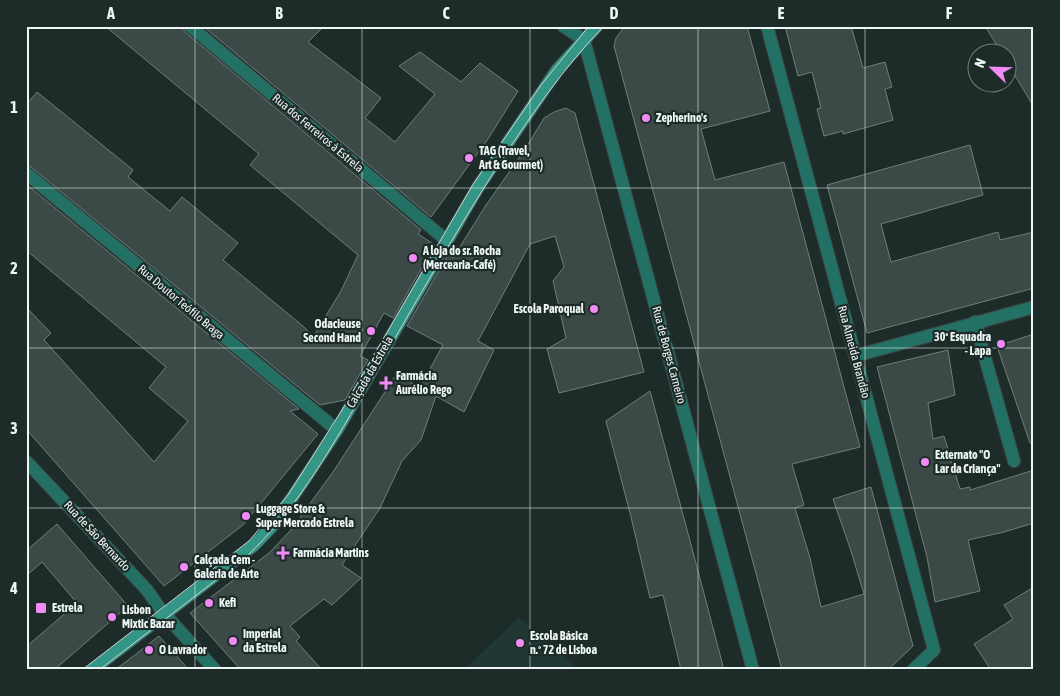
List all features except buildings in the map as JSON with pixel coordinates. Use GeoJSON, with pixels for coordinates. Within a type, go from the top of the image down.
{"type":"FeatureCollection","features":[{"type":"Feature","properties":{"kind":"main road","name":"Calçada da Estrela"},"geometry":{"type":"LineString","coordinates":[[92,670],[254,545],[276,522],[337,430],[480,184],[557,70],[597,26]]}},
{"type":"Feature","properties":{"kind":"street","name":"Rua dos Ferreiros à Estrela"},"geometry":{"type":"LineString","coordinates":[[190,26],[446,240]]}},
{"type":"Feature","properties":{"kind":"street"},"geometry":{"type":"LineString","coordinates":[[563,26],[584,40]]}},
{"type":"Feature","properties":{"kind":"street","name":"Rua Almeida Brandão"},"geometry":{"type":"LineString","coordinates":[[767,26],[934,650],[913,670]]}},
{"type":"Feature","properties":{"kind":"street","name":"Rua de Borges Carneiro"},"geometry":{"type":"LineString","coordinates":[[584,40],[753,670]]}},
{"type":"Feature","properties":{"kind":"street","name":"Rua Doutor Teófilo Braga"},"geometry":{"type":"LineString","coordinates":[[26,173],[337,430]]}},
{"type":"Feature","properties":{"kind":"street"},"geometry":{"type":"LineString","coordinates":[[855,356],[1034,307]]}},
{"type":"Feature","properties":{"kind":"street"},"geometry":{"type":"LineString","coordinates":[[975,322],[1014,460]]}},
{"type":"Feature","properties":{"kind":"street","name":"Rua de São Bernardo"},"geometry":{"type":"LineString","coordinates":[[26,461],[148,590],[164,614],[215,670]]}},
{"type":"Feature","properties":{"kind":"shaded area","name":"Escola Básica n.º 72 de Lisboa"},"geometry":{"type":"Polygon","coordinates":[[[519,617],[579,670],[464,670],[519,617]]]}},
{"type":"Feature","properties":{"kind":"tram line"},"geometry":{"type":"LineString","coordinates":[[82,670],[249,541],[288,495],[342,410],[472,186],[541,85],[589,26]]}},
{"type":"Feature","properties":{"kind":"tram line"},"geometry":{"type":"LineString","coordinates":[[99,670],[246,557],[283,517],[315,473],[501,161],[562,74],[604,26]]}},
{"type":"Feature","properties":{"kind":"place","name":"Zepherino's"},"geometry":{"type":"Point","coordinates":[646,118]}},
{"type":"Feature","properties":{"kind":"place","name":"TAG (Travel, Art & Gourmet)"},"geometry":{"type":"Point","coordinates":[469,158]}},
{"type":"Feature","properties":{"kind":"place","name":"A loja do sr. Rocha (Mercearia-Café)"},"geometry":{"type":"Point","coordinates":[413,258]}},
{"type":"Feature","properties":{"kind":"place","name":"Escola Paroqual"},"geometry":{"type":"Point","coordinates":[594,309]}},
{"type":"Feature","properties":{"kind":"place","name":"Odacieuse Second Hand"},"geometry":{"type":"Point","coordinates":[371,331]}},
{"type":"Feature","properties":{"kind":"place","name":"30ª Esquadra - Lapa"},"geometry":{"type":"Point","coordinates":[1001,344]}},
{"type":"Feature","properties":{"kind":"place","name":"Farmácia Aurélio Rego"},"geometry":{"type":"Point","coordinates":[386,383]}},
{"type":"Feature","properties":{"kind":"place","name":"Externato \"O Lar da Criança\""},"geometry":{"type":"Point","coordinates":[925,462]}},
{"type":"Feature","properties":{"kind":"place","name":"Luggage Store & Super Mercado Estrela"},"geometry":{"type":"Point","coordinates":[246,516]}},
{"type":"Feature","properties":{"kind":"place","name":"Farmácia Martins"},"geometry":{"type":"Point","coordinates":[283,553]}},
{"type":"Feature","properties":{"kind":"place","name":"Calçada Cem - Galeria de Arte"},"geometry":{"type":"Point","coordinates":[184,567]}},
{"type":"Feature","properties":{"kind":"place","name":"Kefi"},"geometry":{"type":"Point","coordinates":[209,603]}},
{"type":"Feature","properties":{"kind":"place","name":"Estrela"},"geometry":{"type":"Point","coordinates":[41,608]}},
{"type":"Feature","properties":{"kind":"place","name":"Lisbon Mixtic Bazar"},"geometry":{"type":"Point","coordinates":[112,617]}},
{"type":"Feature","properties":{"kind":"place","name":"Imperial da Estrela"},"geometry":{"type":"Point","coordinates":[233,641]}},
{"type":"Feature","properties":{"kind":"place","name":"Escola Básica n.º 72 de Lisboa"},"geometry":{"type":"Point","coordinates":[520,643]}},
{"type":"Feature","properties":{"kind":"place","name":"O Lavrador"},"geometry":{"type":"Point","coordinates":[149,650]}}]}
